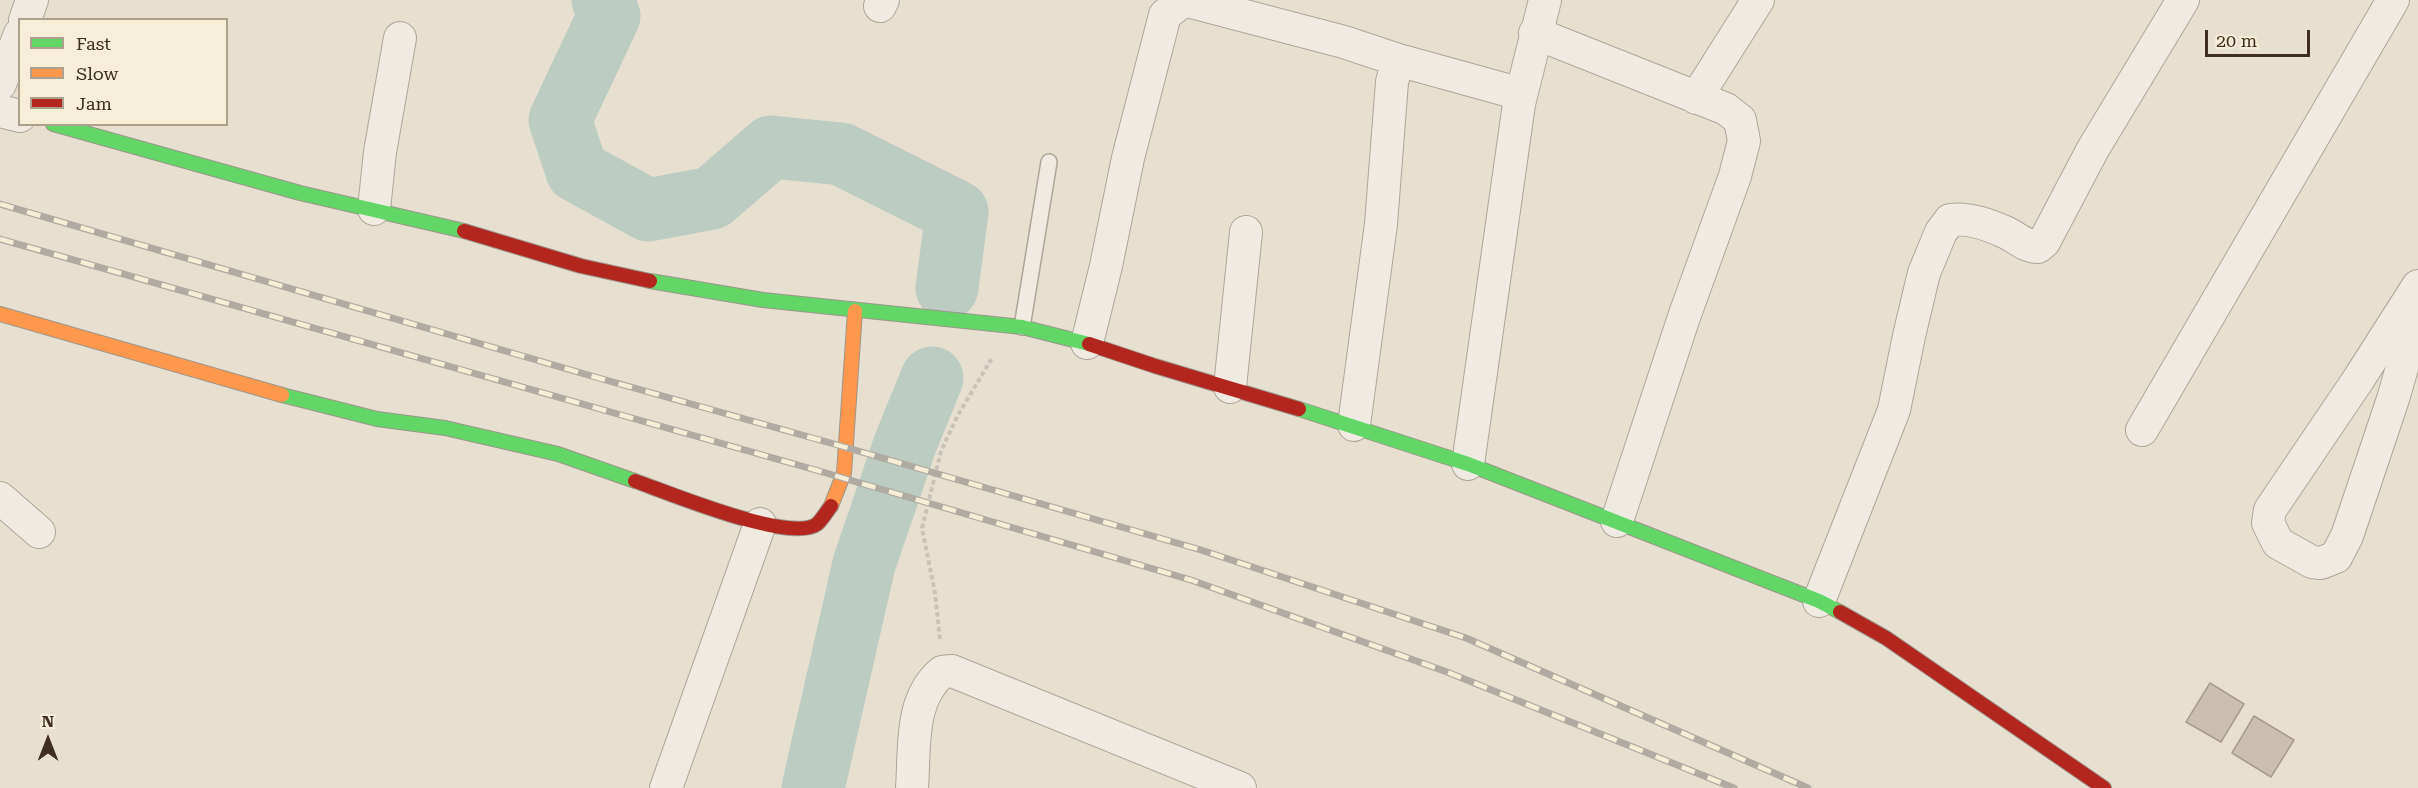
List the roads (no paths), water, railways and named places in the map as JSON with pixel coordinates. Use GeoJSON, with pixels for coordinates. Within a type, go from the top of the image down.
{"type":"FeatureCollection","features":[{"type":"Feature","properties":{"kind":"street"},"geometry":{"type":"LineString","coordinates":[[26,18],[32,0]]}},
{"type":"Feature","properties":{"kind":"street"},"geometry":{"type":"LineString","coordinates":[[1087,342],[1106,266],[1128,158],[1166,15],[1184,0],[1344,42],[1398,60],[1521,94]]}},
{"type":"Feature","properties":{"kind":"street"},"geometry":{"type":"LineString","coordinates":[[1468,464],[1521,94],[1545,0]]}},
{"type":"Feature","properties":{"kind":"street"},"geometry":{"type":"LineString","coordinates":[[1696,98],[1758,0]]}},
{"type":"Feature","properties":{"kind":"street"},"geometry":{"type":"LineString","coordinates":[[1819,601],[1894,410],[1924,273],[1941,232],[1950,220],[1959,219],[1977,222],[2032,247],[2038,247],[2043,242],[2093,149],[2183,0]]}},
{"type":"Feature","properties":{"kind":"street"},"geometry":{"type":"LineString","coordinates":[[2142,430],[2392,0]]}},
{"type":"Feature","properties":{"kind":"street"},"geometry":{"type":"LineString","coordinates":[[1535,33],[1726,109],[1740,120],[1744,141],[1735,176],[1684,317],[1617,521]]}},
{"type":"Feature","properties":{"kind":"street"},"geometry":{"type":"LineString","coordinates":[[374,209],[380,152],[400,38]]}},
{"type":"Feature","properties":{"kind":"street"},"geometry":{"type":"LineString","coordinates":[[0,84],[18,39]]}},
{"type":"Feature","properties":{"kind":"street"},"geometry":{"type":"LineString","coordinates":[[1354,425],[1381,224],[1392,82],[1398,60]]}},
{"type":"Feature","properties":{"kind":"street"},"geometry":{"type":"LineString","coordinates":[[0,111],[18,116]]}},
{"type":"Feature","properties":{"kind":"street"},"geometry":{"type":"LineString","coordinates":[[60,126],[300,193],[447,226],[581,266],[666,285],[855,311],[1022,327],[1087,342],[1155,366],[1354,425],[1468,464],[1819,601],[1895,644],[2104,788]]}},
{"type":"Feature","properties":{"kind":"street"},"geometry":{"type":"LineString","coordinates":[[1230,387],[1246,232]]}},
{"type":"Feature","properties":{"kind":"street"},"geometry":{"type":"LineString","coordinates":[[2418,286],[2270,510],[2268,523],[2278,543],[2312,562],[2321,563],[2336,557],[2347,536],[2418,312]]}},
{"type":"Feature","properties":{"kind":"street"},"geometry":{"type":"LineString","coordinates":[[0,314],[311,403],[376,419],[445,428],[558,454],[760,524],[798,530],[816,525],[833,503],[844,473],[855,311]]}},
{"type":"Feature","properties":{"kind":"street"},"geometry":{"type":"LineString","coordinates":[[2358,380],[2392,399]]}},
{"type":"Feature","properties":{"kind":"street"},"geometry":{"type":"LineString","coordinates":[[0,498],[39,532]]}},
{"type":"Feature","properties":{"kind":"street"},"geometry":{"type":"LineString","coordinates":[[666,788],[760,524]]}},
{"type":"Feature","properties":{"kind":"street"},"geometry":{"type":"LineString","coordinates":[[912,788],[916,716],[923,694],[942,672],[952,670],[1240,788]]}},
{"type":"Feature","properties":{"kind":"lane"},"geometry":{"type":"LineString","coordinates":[[1022,327],[1048,162]]}},
{"type":"Feature","properties":{"kind":"waterway"},"geometry":{"type":"LineString","coordinates":[[603,0],[609,16],[560,120],[577,171],[648,210],[712,198],[771,147],[841,154],[957,212],[947,288]]}},
{"type":"Feature","properties":{"kind":"waterway"},"geometry":{"type":"LineString","coordinates":[[813,788],[864,564],[905,444],[932,378]]}},
{"type":"Feature","properties":{"kind":"railway"},"geometry":{"type":"LineString","coordinates":[[0,204],[1201,550],[1466,638],[1808,788]]}},
{"type":"Feature","properties":{"kind":"railway"},"geometry":{"type":"LineString","coordinates":[[0,239],[826,473],[1191,580],[1447,672],[1734,788]]}}]}
